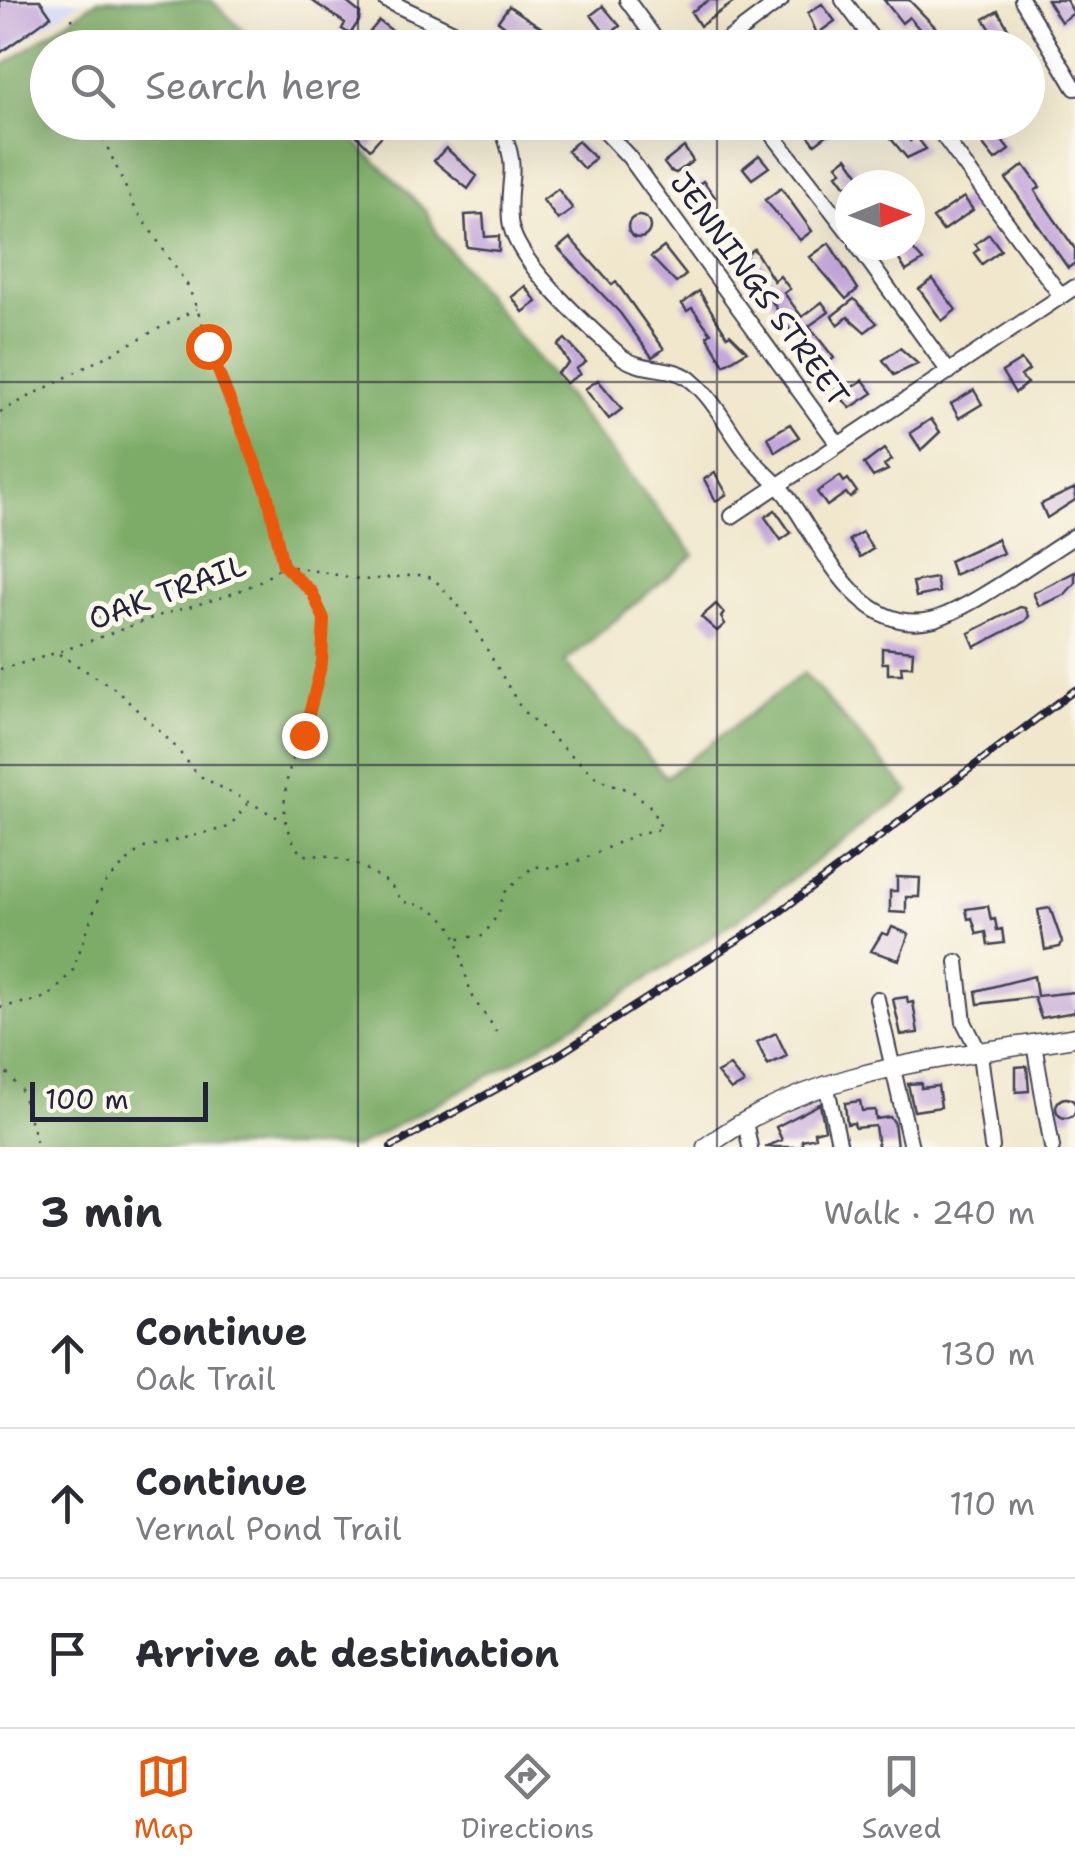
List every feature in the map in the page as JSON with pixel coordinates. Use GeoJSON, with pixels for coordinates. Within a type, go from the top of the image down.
{"type":"FeatureCollection","features":[{"type":"Feature","properties":{"kind":"main road"},"geometry":{"type":"LineString","coordinates":[[706,1147],[746,1121],[826,1084],[896,1067],[1075,1038]]}},
{"type":"Feature","properties":{"kind":"street"},"geometry":{"type":"LineString","coordinates":[[386,0],[457,30]]}},
{"type":"Feature","properties":{"kind":"street"},"geometry":{"type":"LineString","coordinates":[[627,0],[649,30]]}},
{"type":"Feature","properties":{"kind":"street"},"geometry":{"type":"LineString","coordinates":[[741,30],[782,0]]}},
{"type":"Feature","properties":{"kind":"street"},"geometry":{"type":"LineString","coordinates":[[843,0],[866,30]]}},
{"type":"Feature","properties":{"kind":"street"},"geometry":{"type":"LineString","coordinates":[[1022,0],[1040,30]]}},
{"type":"Feature","properties":{"kind":"street"},"geometry":{"type":"LineString","coordinates":[[1045,38],[1075,88]]}},
{"type":"Feature","properties":{"kind":"street"},"geometry":{"type":"LineString","coordinates":[[506,140],[515,164],[510,220],[524,253],[622,357],[642,369],[677,373],[690,380],[753,460],[779,484],[851,588],[876,610],[904,620],[929,620],[950,613],[1075,536]]}},
{"type":"Feature","properties":{"kind":"street","name":"JENNINGS STREET"},"geometry":{"type":"LineString","coordinates":[[616,140],[838,444]]}},
{"type":"Feature","properties":{"kind":"street"},"geometry":{"type":"LineString","coordinates":[[778,140],[835,214]]}},
{"type":"Feature","properties":{"kind":"street"},"geometry":{"type":"LineString","coordinates":[[946,140],[1061,296]]}},
{"type":"Feature","properties":{"kind":"street"},"geometry":{"type":"LineString","coordinates":[[868,260],[949,372]]}},
{"type":"Feature","properties":{"kind":"street"},"geometry":{"type":"LineString","coordinates":[[732,516],[1075,287]]}},
{"type":"Feature","properties":{"kind":"street"},"geometry":{"type":"LineString","coordinates":[[956,962],[964,1022],[980,1054],[992,1147]]}},
{"type":"Feature","properties":{"kind":"street"},"geometry":{"type":"LineString","coordinates":[[877,998],[896,1067],[911,1147]]}},
{"type":"Feature","properties":{"kind":"street"},"geometry":{"type":"LineString","coordinates":[[1034,1044],[1052,1147]]}},
{"type":"Feature","properties":{"kind":"street"},"geometry":{"type":"LineString","coordinates":[[826,1084],[840,1147]]}},
{"type":"Feature","properties":{"kind":"street"},"geometry":{"type":"LineString","coordinates":[[746,1121],[750,1147]]}},
{"type":"Feature","properties":{"kind":"path"},"geometry":{"type":"LineString","coordinates":[[72,18],[74,30]]}},
{"type":"Feature","properties":{"kind":"path","name":"OAK TRAIL"},"geometry":{"type":"LineString","coordinates":[[0,669],[58,654],[216,598],[272,575],[283,565],[267,492],[188,286],[134,206],[104,140]]}},
{"type":"Feature","properties":{"kind":"path"},"geometry":{"type":"LineString","coordinates":[[0,412],[196,309]]}},
{"type":"Feature","properties":{"kind":"path"},"geometry":{"type":"LineString","coordinates":[[283,565],[312,592],[324,619],[312,715],[284,794],[286,822],[294,848],[304,855],[331,856],[362,866],[390,884],[403,902],[423,902],[438,909],[458,938],[471,993],[496,1032]]}},
{"type":"Feature","properties":{"kind":"path"},"geometry":{"type":"LineString","coordinates":[[283,565],[364,580],[418,575],[433,578],[466,615],[522,710],[598,780],[632,791],[650,805],[662,828],[632,833],[562,869],[534,866],[503,894],[499,913],[483,936],[458,938]]}},
{"type":"Feature","properties":{"kind":"path"},"geometry":{"type":"LineString","coordinates":[[58,654],[115,689],[173,744],[198,775],[286,822]]}},
{"type":"Feature","properties":{"kind":"path"},"geometry":{"type":"LineString","coordinates":[[0,1007],[39,1000],[54,992],[73,970],[102,884],[140,849],[229,827],[248,803]]}},
{"type":"Feature","properties":{"kind":"path"},"geometry":{"type":"LineString","coordinates":[[0,1066],[22,1090],[38,1147]]}},
{"type":"Feature","properties":{"kind":"shaded area"},"geometry":{"type":"Polygon","coordinates":[[[0,0],[82,0],[39,30],[30,30],[30,36],[0,57],[0,0]]]}},
{"type":"Feature","properties":{"kind":"green space"},"geometry":{"type":"Polygon","coordinates":[[[98,0],[211,0],[242,30],[55,30],[98,0]]]}},
{"type":"Feature","properties":{"kind":"green space"},"geometry":{"type":"Polygon","coordinates":[[[30,47],[30,140],[353,140],[426,211],[439,237],[694,555],[565,662],[666,777],[804,673],[909,792],[737,920],[614,1001],[509,1065],[356,1147],[0,1147],[0,68],[30,47]]]}},
{"type":"Feature","properties":{"kind":"building"},"geometry":{"type":"Polygon","coordinates":[[[0,0],[40,0],[51,16],[0,53],[0,0]]]}},
{"type":"Feature","properties":{"kind":"building"},"geometry":{"type":"Polygon","coordinates":[[[311,0],[344,0],[360,13],[353,30],[342,29],[345,23],[311,0]]]}},
{"type":"Feature","properties":{"kind":"building"},"geometry":{"type":"Polygon","coordinates":[[[709,0],[737,0],[700,26],[691,12],[709,0]]]}},
{"type":"Feature","properties":{"kind":"building"},"geometry":{"type":"Polygon","coordinates":[[[884,0],[909,0],[938,30],[920,30],[909,17],[902,23],[884,0]]]}},
{"type":"Feature","properties":{"kind":"building"},"geometry":{"type":"Polygon","coordinates":[[[1047,0],[1066,0],[1074,13],[1061,22],[1047,0]]]}},
{"type":"Feature","properties":{"kind":"building"},"geometry":{"type":"Polygon","coordinates":[[[822,4],[835,21],[823,30],[815,30],[808,13],[822,4]]]}},
{"type":"Feature","properties":{"kind":"building"},"geometry":{"type":"Polygon","coordinates":[[[509,6],[545,30],[511,30],[498,21],[509,6]]]}},
{"type":"Feature","properties":{"kind":"building"},"geometry":{"type":"Polygon","coordinates":[[[603,6],[620,26],[602,30],[591,15],[603,6]]]}},
{"type":"Feature","properties":{"kind":"building"},"geometry":{"type":"Polygon","coordinates":[[[998,11],[1009,30],[991,30],[984,19],[998,11]]]}},
{"type":"Feature","properties":{"kind":"building"},"geometry":{"type":"Polygon","coordinates":[[[379,21],[391,30],[372,30],[379,21]]]}},
{"type":"Feature","properties":{"kind":"building"},"geometry":{"type":"Polygon","coordinates":[[[361,140],[378,140],[370,149],[361,140]]]}},
{"type":"Feature","properties":{"kind":"building"},"geometry":{"type":"Polygon","coordinates":[[[892,140],[919,140],[926,149],[907,158],[892,140]]]}},
{"type":"Feature","properties":{"kind":"building"},"geometry":{"type":"Polygon","coordinates":[[[979,140],[1002,140],[1009,150],[995,160],[979,140]]]}},
{"type":"Feature","properties":{"kind":"building"},"geometry":{"type":"Polygon","coordinates":[[[578,141],[595,158],[584,169],[567,151],[578,141]]]}},
{"type":"Feature","properties":{"kind":"building"},"geometry":{"type":"Polygon","coordinates":[[[684,147],[693,161],[676,173],[670,171],[664,163],[684,147]]]}},
{"type":"Feature","properties":{"kind":"building"},"geometry":{"type":"Polygon","coordinates":[[[446,148],[477,176],[468,189],[434,161],[446,148]]]}},
{"type":"Feature","properties":{"kind":"building"},"geometry":{"type":"Polygon","coordinates":[[[759,155],[769,167],[752,179],[743,168],[759,155]]]}},
{"type":"Feature","properties":{"kind":"building"},"geometry":{"type":"Polygon","coordinates":[[[847,157],[856,170],[841,170],[837,165],[847,157]]]}},
{"type":"Feature","properties":{"kind":"building"},"geometry":{"type":"Polygon","coordinates":[[[1024,165],[1040,187],[1035,191],[1075,249],[1075,263],[1068,268],[1006,179],[1024,165]]]}},
{"type":"Feature","properties":{"kind":"building"},"geometry":{"type":"Polygon","coordinates":[[[703,181],[715,197],[699,208],[688,192],[703,181]]]}},
{"type":"Feature","properties":{"kind":"building"},"geometry":{"type":"Polygon","coordinates":[[[781,188],[812,231],[800,240],[765,200],[781,188]]]}},
{"type":"Feature","properties":{"kind":"building"},"geometry":{"type":"Polygon","coordinates":[[[558,189],[573,209],[558,220],[543,200],[558,189]]]}},
{"type":"Feature","properties":{"kind":"building"},"geometry":{"type":"Polygon","coordinates":[[[964,197],[973,210],[943,231],[933,218],[964,197]]]}},
{"type":"Feature","properties":{"kind":"building"},"geometry":{"type":"Polygon","coordinates":[[[483,214],[485,237],[499,236],[499,251],[467,247],[465,215],[483,214]]]}},
{"type":"Feature","properties":{"kind":"building"},"geometry":{"type":"Polygon","coordinates":[[[639,216],[647,219],[647,235],[639,238],[631,235],[628,227],[631,219],[639,216]]]}},
{"type":"Feature","properties":{"kind":"building"},"geometry":{"type":"Polygon","coordinates":[[[989,234],[1001,250],[982,264],[974,253],[979,249],[975,244],[989,234]]]}},
{"type":"Feature","properties":{"kind":"building"},"geometry":{"type":"Polygon","coordinates":[[[570,238],[612,285],[616,282],[664,349],[652,357],[620,313],[558,248],[570,238]]]}},
{"type":"Feature","properties":{"kind":"building"},"geometry":{"type":"Polygon","coordinates":[[[829,243],[835,260],[840,260],[858,289],[846,299],[810,257],[829,243]]]}},
{"type":"Feature","properties":{"kind":"building"},"geometry":{"type":"Polygon","coordinates":[[[664,247],[686,275],[676,283],[651,257],[664,247]]]}},
{"type":"Feature","properties":{"kind":"building"},"geometry":{"type":"Polygon","coordinates":[[[754,249],[774,281],[780,276],[790,289],[784,293],[802,317],[822,302],[829,312],[809,326],[834,358],[822,367],[798,332],[793,335],[758,279],[754,282],[742,266],[749,261],[745,255],[754,249]]]}},
{"type":"Feature","properties":{"kind":"building"},"geometry":{"type":"Polygon","coordinates":[[[899,260],[923,261],[906,271],[899,260]]]}},
{"type":"Feature","properties":{"kind":"building"},"geometry":{"type":"Polygon","coordinates":[[[933,279],[956,310],[942,321],[919,289],[933,279]]]}},
{"type":"Feature","properties":{"kind":"building"},"geometry":{"type":"Polygon","coordinates":[[[525,286],[537,302],[523,312],[512,297],[525,286]]]}},
{"type":"Feature","properties":{"kind":"building"},"geometry":{"type":"Polygon","coordinates":[[[699,291],[727,336],[730,334],[747,351],[724,365],[707,336],[711,333],[692,308],[687,311],[682,304],[699,291]]]}},
{"type":"Feature","properties":{"kind":"building"},"geometry":{"type":"Polygon","coordinates":[[[854,299],[877,323],[865,332],[848,317],[838,325],[832,316],[854,299]]]}},
{"type":"Feature","properties":{"kind":"building"},"geometry":{"type":"Polygon","coordinates":[[[565,339],[586,362],[576,369],[580,374],[566,383],[557,373],[569,363],[558,345],[565,339]]]}},
{"type":"Feature","properties":{"kind":"building"},"geometry":{"type":"Polygon","coordinates":[[[900,348],[918,364],[894,375],[883,360],[900,348]]]}},
{"type":"Feature","properties":{"kind":"building"},"geometry":{"type":"Polygon","coordinates":[[[1021,360],[1029,370],[1021,376],[1027,383],[1015,393],[1002,372],[1021,360]]]}},
{"type":"Feature","properties":{"kind":"building"},"geometry":{"type":"Polygon","coordinates":[[[598,380],[622,409],[609,419],[585,389],[598,380]]]}},
{"type":"Feature","properties":{"kind":"building"},"geometry":{"type":"Polygon","coordinates":[[[863,380],[873,393],[850,408],[835,390],[844,384],[848,390],[863,380]]]}},
{"type":"Feature","properties":{"kind":"building"},"geometry":{"type":"Polygon","coordinates":[[[974,390],[982,404],[959,418],[951,404],[974,390]]]}},
{"type":"Feature","properties":{"kind":"building"},"geometry":{"type":"Polygon","coordinates":[[[931,419],[940,432],[921,450],[910,433],[931,419]]]}},
{"type":"Feature","properties":{"kind":"building"},"geometry":{"type":"Polygon","coordinates":[[[790,424],[799,437],[775,452],[768,437],[790,424]]]}},
{"type":"Feature","properties":{"kind":"building"},"geometry":{"type":"Polygon","coordinates":[[[884,449],[892,460],[884,465],[888,470],[873,477],[864,464],[884,449]]]}},
{"type":"Feature","properties":{"kind":"building"},"geometry":{"type":"Polygon","coordinates":[[[715,473],[727,494],[716,501],[704,479],[715,473]]]}},
{"type":"Feature","properties":{"kind":"building"},"geometry":{"type":"Polygon","coordinates":[[[840,476],[844,482],[848,479],[857,492],[850,498],[846,493],[827,506],[817,492],[840,476]]]}},
{"type":"Feature","properties":{"kind":"building"},"geometry":{"type":"Polygon","coordinates":[[[1075,488],[1075,500],[1047,518],[1041,504],[1075,488]]]}},
{"type":"Feature","properties":{"kind":"building"},"geometry":{"type":"Polygon","coordinates":[[[775,510],[791,533],[781,540],[765,517],[775,510]]]}},
{"type":"Feature","properties":{"kind":"building"},"geometry":{"type":"Polygon","coordinates":[[[862,532],[873,549],[860,557],[849,540],[862,532]]]}},
{"type":"Feature","properties":{"kind":"building"},"geometry":{"type":"Polygon","coordinates":[[[997,539],[1003,553],[954,575],[949,561],[997,539]]]}},
{"type":"Feature","properties":{"kind":"building"},"geometry":{"type":"Polygon","coordinates":[[[1075,572],[1075,583],[1064,595],[1039,606],[1033,593],[1075,572]]]}},
{"type":"Feature","properties":{"kind":"building"},"geometry":{"type":"Polygon","coordinates":[[[936,578],[939,592],[916,597],[913,582],[936,578]]]}},
{"type":"Feature","properties":{"kind":"building"},"geometry":{"type":"Polygon","coordinates":[[[716,604],[724,613],[721,617],[725,624],[717,631],[701,617],[716,604]]]}},
{"type":"Feature","properties":{"kind":"building"},"geometry":{"type":"Polygon","coordinates":[[[1020,607],[1029,616],[1025,621],[975,647],[969,633],[1020,607]]]}},
{"type":"Feature","properties":{"kind":"building"},"geometry":{"type":"Polygon","coordinates":[[[882,648],[913,651],[912,666],[901,666],[902,674],[888,674],[888,663],[882,663],[882,648]]]}},
{"type":"Feature","properties":{"kind":"building"},"geometry":{"type":"Polygon","coordinates":[[[897,877],[920,878],[919,897],[906,897],[906,913],[890,912],[890,891],[897,891],[897,877]]]}},
{"type":"Feature","properties":{"kind":"building"},"geometry":{"type":"Polygon","coordinates":[[[988,906],[997,930],[1002,929],[1004,943],[988,945],[986,932],[977,934],[972,918],[968,919],[966,909],[988,906]]]}},
{"type":"Feature","properties":{"kind":"building"},"geometry":{"type":"Polygon","coordinates":[[[1050,908],[1062,942],[1060,947],[1045,950],[1038,910],[1050,908]]]}},
{"type":"Feature","properties":{"kind":"building"},"geometry":{"type":"Polygon","coordinates":[[[892,927],[909,934],[899,960],[871,951],[882,933],[888,935],[892,927]]]}},
{"type":"Feature","properties":{"kind":"building"},"geometry":{"type":"Polygon","coordinates":[[[1034,976],[1037,996],[1075,992],[1075,1012],[1041,1018],[1034,997],[978,1004],[976,991],[1034,976]]]}},
{"type":"Feature","properties":{"kind":"building"},"geometry":{"type":"Polygon","coordinates":[[[907,997],[908,1003],[913,1002],[918,1033],[901,1035],[893,999],[907,997]]]}},
{"type":"Feature","properties":{"kind":"building"},"geometry":{"type":"Polygon","coordinates":[[[776,1033],[787,1056],[768,1065],[757,1042],[776,1033]]]}},
{"type":"Feature","properties":{"kind":"building"},"geometry":{"type":"Polygon","coordinates":[[[730,1066],[744,1083],[731,1090],[717,1073],[730,1066]]]}},
{"type":"Feature","properties":{"kind":"building"},"geometry":{"type":"Polygon","coordinates":[[[1027,1066],[1029,1091],[1016,1092],[1016,1067],[1027,1066]]]}},
{"type":"Feature","properties":{"kind":"building"},"geometry":{"type":"Polygon","coordinates":[[[921,1083],[921,1088],[938,1086],[941,1107],[914,1111],[908,1084],[921,1083]]]}},
{"type":"Feature","properties":{"kind":"building"},"geometry":{"type":"Polygon","coordinates":[[[1066,1098],[1076,1108],[1066,1118],[1056,1108],[1066,1098]]]}},
{"type":"Feature","properties":{"kind":"building"},"geometry":{"type":"Polygon","coordinates":[[[860,1101],[862,1111],[875,1110],[876,1119],[890,1117],[897,1147],[878,1147],[875,1126],[855,1128],[854,1123],[847,1124],[845,1103],[860,1101]]]}},
{"type":"Feature","properties":{"kind":"building"},"geometry":{"type":"Polygon","coordinates":[[[820,1104],[825,1129],[814,1132],[815,1137],[802,1140],[802,1147],[765,1147],[782,1140],[776,1127],[820,1104]]]}},
{"type":"Feature","properties":{"kind":"railway"},"geometry":{"type":"LineString","coordinates":[[391,1147],[555,1057],[766,922],[1075,690]]}},
{"type":"Feature","properties":{"kind":"route"},"geometry":{"type":"LineString","coordinates":[[208,346],[267,492],[283,565],[312,592],[324,619],[322,662],[304,735]]}}]}
